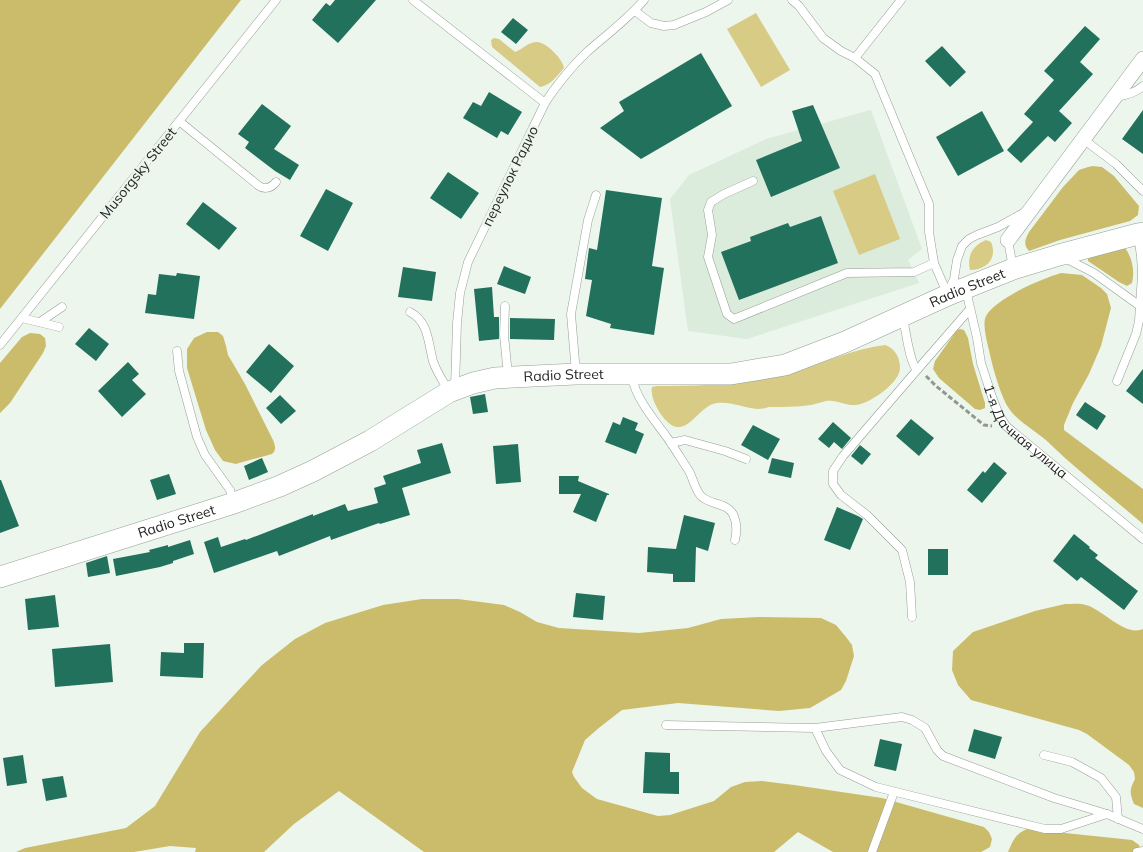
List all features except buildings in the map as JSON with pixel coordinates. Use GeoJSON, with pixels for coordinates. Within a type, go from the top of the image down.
{"type":"FeatureCollection","features":[{"type":"Feature","properties":{"kind":"main road","name":"Radio Street"},"geometry":{"type":"LineString","coordinates":[[0,577],[234,503],[280,486],[370,441],[452,391],[473,383],[495,378],[576,374],[731,374],[784,365],[845,342],[903,316],[961,297],[1013,269],[1140,233]]}},
{"type":"Feature","properties":{"kind":"street"},"geometry":{"type":"LineString","coordinates":[[1008,240],[1143,59]]}},
{"type":"Feature","properties":{"kind":"lane","name":"Musorgsky Street"},"geometry":{"type":"LineString","coordinates":[[0,345],[276,0]]}},
{"type":"Feature","properties":{"kind":"lane"},"geometry":{"type":"LineString","coordinates":[[413,0],[545,103]]}},
{"type":"Feature","properties":{"kind":"lane","name":"переулок Радио"},"geometry":{"type":"LineString","coordinates":[[452,391],[460,293],[468,262],[545,103],[552,91],[585,54],[644,0]]}},
{"type":"Feature","properties":{"kind":"lane"},"geometry":{"type":"LineString","coordinates":[[634,11],[651,23],[664,26],[674,25],[706,12],[728,0]]}},
{"type":"Feature","properties":{"kind":"lane","name":"1-я Дачная улица"},"geometry":{"type":"LineString","coordinates":[[792,0],[799,6],[823,38],[841,52],[855,58],[875,74],[927,199],[929,232],[934,263],[961,297],[992,397],[999,415],[1006,426],[1143,539]]}},
{"type":"Feature","properties":{"kind":"lane"},"geometry":{"type":"LineString","coordinates":[[855,58],[901,0]]}},
{"type":"Feature","properties":{"kind":"lane"},"geometry":{"type":"LineString","coordinates":[[1114,97],[1137,91],[1143,86]]}},
{"type":"Feature","properties":{"kind":"lane"},"geometry":{"type":"LineString","coordinates":[[179,121],[262,188],[270,187],[276,182]]}},
{"type":"Feature","properties":{"kind":"lane"},"geometry":{"type":"LineString","coordinates":[[1083,139],[1116,164],[1143,190]]}},
{"type":"Feature","properties":{"kind":"lane"},"geometry":{"type":"LineString","coordinates":[[753,181],[711,202],[708,210],[712,235],[708,257],[728,314],[734,319],[847,273],[914,272],[934,263]]}},
{"type":"Feature","properties":{"kind":"lane"},"geometry":{"type":"LineString","coordinates":[[576,374],[571,314],[588,220],[596,196]]}},
{"type":"Feature","properties":{"kind":"lane"},"geometry":{"type":"LineString","coordinates":[[912,617],[910,582],[902,550],[867,515],[841,495],[833,484],[833,471],[843,456],[918,369],[961,297],[954,280],[957,260],[962,246],[969,239],[998,227],[1032,208]]}},
{"type":"Feature","properties":{"kind":"lane"},"geometry":{"type":"LineString","coordinates":[[1117,381],[1136,334],[1142,274],[1140,233]]}},
{"type":"Feature","properties":{"kind":"lane"},"geometry":{"type":"LineString","coordinates":[[1008,240],[1013,269]]}},
{"type":"Feature","properties":{"kind":"lane"},"geometry":{"type":"LineString","coordinates":[[1059,255],[1094,272],[1140,306]]}},
{"type":"Feature","properties":{"kind":"lane"},"geometry":{"type":"LineString","coordinates":[[505,306],[504,335],[508,377]]}},
{"type":"Feature","properties":{"kind":"lane"},"geometry":{"type":"LineString","coordinates":[[40,322],[62,307]]}},
{"type":"Feature","properties":{"kind":"lane"},"geometry":{"type":"LineString","coordinates":[[410,312],[417,315],[422,321],[434,362],[452,391]]}},
{"type":"Feature","properties":{"kind":"lane"},"geometry":{"type":"LineString","coordinates":[[903,316],[914,368],[918,369]]}},
{"type":"Feature","properties":{"kind":"lane"},"geometry":{"type":"LineString","coordinates":[[22,318],[59,327]]}},
{"type":"Feature","properties":{"kind":"lane"},"geometry":{"type":"LineString","coordinates":[[177,352],[179,371],[197,437],[205,455],[230,490],[234,503]]}},
{"type":"Feature","properties":{"kind":"lane"},"geometry":{"type":"LineString","coordinates":[[631,375],[638,396],[671,443],[692,477],[699,494],[703,498],[728,508],[733,513],[736,532],[735,540]]}},
{"type":"Feature","properties":{"kind":"lane"},"geometry":{"type":"LineString","coordinates":[[671,443],[685,440],[746,459]]}},
{"type":"Feature","properties":{"kind":"lane"},"geometry":{"type":"LineString","coordinates":[[666,725],[815,728],[902,717],[912,720],[925,728],[937,750],[943,756],[1054,798],[1118,818],[1143,829]]}},
{"type":"Feature","properties":{"kind":"lane"},"geometry":{"type":"LineString","coordinates":[[815,728],[826,751],[840,770],[876,787],[1045,829],[1061,829],[1107,814]]}},
{"type":"Feature","properties":{"kind":"lane"},"geometry":{"type":"LineString","coordinates":[[1044,755],[1072,762],[1101,778],[1116,796],[1118,818]]}},
{"type":"Feature","properties":{"kind":"lane"},"geometry":{"type":"LineString","coordinates":[[872,852],[894,792]]}},
{"type":"Feature","properties":{"kind":"lane"},"geometry":{"type":"LineString","coordinates":[[1138,852],[1143,850]]}},
{"type":"Feature","properties":{"kind":"path"},"geometry":{"type":"LineString","coordinates":[[918,369],[984,425],[1006,426]]}},
{"type":"Feature","properties":{"kind":"shaded area"},"geometry":{"type":"Polygon","coordinates":[[[0,0],[241,0],[0,309],[0,0]]]}},
{"type":"Feature","properties":{"kind":"shaded area"},"geometry":{"type":"Polygon","coordinates":[[[756,13],[790,70],[761,87],[727,29],[756,13]]]}},
{"type":"Feature","properties":{"kind":"shaded area"},"geometry":{"type":"Polygon","coordinates":[[[494,38],[499,39],[515,52],[531,43],[541,43],[557,56],[564,68],[551,82],[540,87],[492,47],[491,40],[494,38]]]}},
{"type":"Feature","properties":{"kind":"shaded area"},"geometry":{"type":"Polygon","coordinates":[[[871,110],[922,249],[908,260],[919,283],[747,339],[688,331],[670,199],[689,175],[766,139],[871,110]]]}},
{"type":"Feature","properties":{"kind":"shaded area"},"geometry":{"type":"Polygon","coordinates":[[[1093,166],[1102,167],[1114,176],[1139,206],[1138,215],[1130,221],[1060,240],[1029,251],[1025,242],[1029,232],[1063,187],[1079,170],[1093,166]]]}},
{"type":"Feature","properties":{"kind":"shaded area"},"geometry":{"type":"Polygon","coordinates":[[[875,174],[900,239],[859,255],[833,191],[875,174]]]}},
{"type":"Feature","properties":{"kind":"shaded area"},"geometry":{"type":"Polygon","coordinates":[[[986,240],[991,242],[993,248],[992,258],[986,266],[970,270],[969,260],[974,248],[986,240]]]}},
{"type":"Feature","properties":{"kind":"shaded area"},"geometry":{"type":"Polygon","coordinates":[[[1125,248],[1133,269],[1132,283],[1127,286],[1088,261],[1090,257],[1125,248]]]}},
{"type":"Feature","properties":{"kind":"shaded area"},"geometry":{"type":"Polygon","coordinates":[[[1061,273],[1082,275],[1101,288],[1107,294],[1111,308],[1101,346],[1089,374],[1073,403],[1064,425],[1064,430],[1143,489],[1143,524],[1045,439],[1015,416],[1005,401],[997,379],[985,333],[984,323],[986,316],[991,309],[1009,296],[1031,284],[1061,273]]]}},
{"type":"Feature","properties":{"kind":"shaded area"},"geometry":{"type":"Polygon","coordinates":[[[957,330],[964,330],[968,338],[973,364],[985,403],[985,408],[980,410],[975,409],[939,378],[933,369],[935,361],[957,330]]]}},
{"type":"Feature","properties":{"kind":"shaded area"},"geometry":{"type":"Polygon","coordinates":[[[207,332],[218,332],[223,336],[228,355],[273,440],[275,449],[272,454],[236,464],[223,461],[215,450],[206,430],[187,368],[187,349],[194,338],[207,332]]]}},
{"type":"Feature","properties":{"kind":"shaded area"},"geometry":{"type":"Polygon","coordinates":[[[30,333],[40,334],[45,338],[46,346],[10,403],[0,413],[0,363],[22,337],[30,333]]]}},
{"type":"Feature","properties":{"kind":"shaded area"},"geometry":{"type":"Polygon","coordinates":[[[885,345],[892,348],[898,357],[899,374],[883,392],[862,404],[852,405],[824,401],[806,406],[758,409],[717,403],[707,407],[689,423],[680,427],[669,423],[664,418],[653,399],[652,387],[724,384],[757,380],[790,373],[849,353],[885,345]]]}},
{"type":"Feature","properties":{"kind":"shaded area"},"geometry":{"type":"Polygon","coordinates":[[[422,599],[458,599],[504,605],[537,622],[559,628],[639,633],[688,628],[721,619],[758,617],[821,618],[836,625],[852,645],[854,656],[841,690],[810,708],[779,711],[678,703],[622,710],[585,740],[572,772],[574,777],[582,788],[597,799],[658,816],[670,815],[714,801],[731,787],[745,782],[762,781],[882,798],[984,827],[992,839],[990,847],[981,852],[833,852],[798,832],[774,852],[424,852],[339,791],[294,824],[264,852],[195,852],[196,848],[170,846],[134,852],[16,852],[25,848],[126,828],[155,806],[200,732],[262,665],[295,639],[325,623],[383,605],[422,599]]]}},
{"type":"Feature","properties":{"kind":"shaded area"},"geometry":{"type":"Polygon","coordinates":[[[1065,604],[1086,605],[1121,626],[1136,630],[1143,629],[1143,808],[1134,804],[1132,800],[1131,791],[1135,779],[1134,772],[1129,765],[1087,734],[1079,730],[971,700],[958,685],[952,670],[953,651],[973,632],[1035,611],[1065,604]]]}},
{"type":"Feature","properties":{"kind":"shaded area"},"geometry":{"type":"Polygon","coordinates":[[[1027,829],[1132,840],[1139,845],[1142,852],[1008,852],[1017,836],[1027,829]]]}}]}
